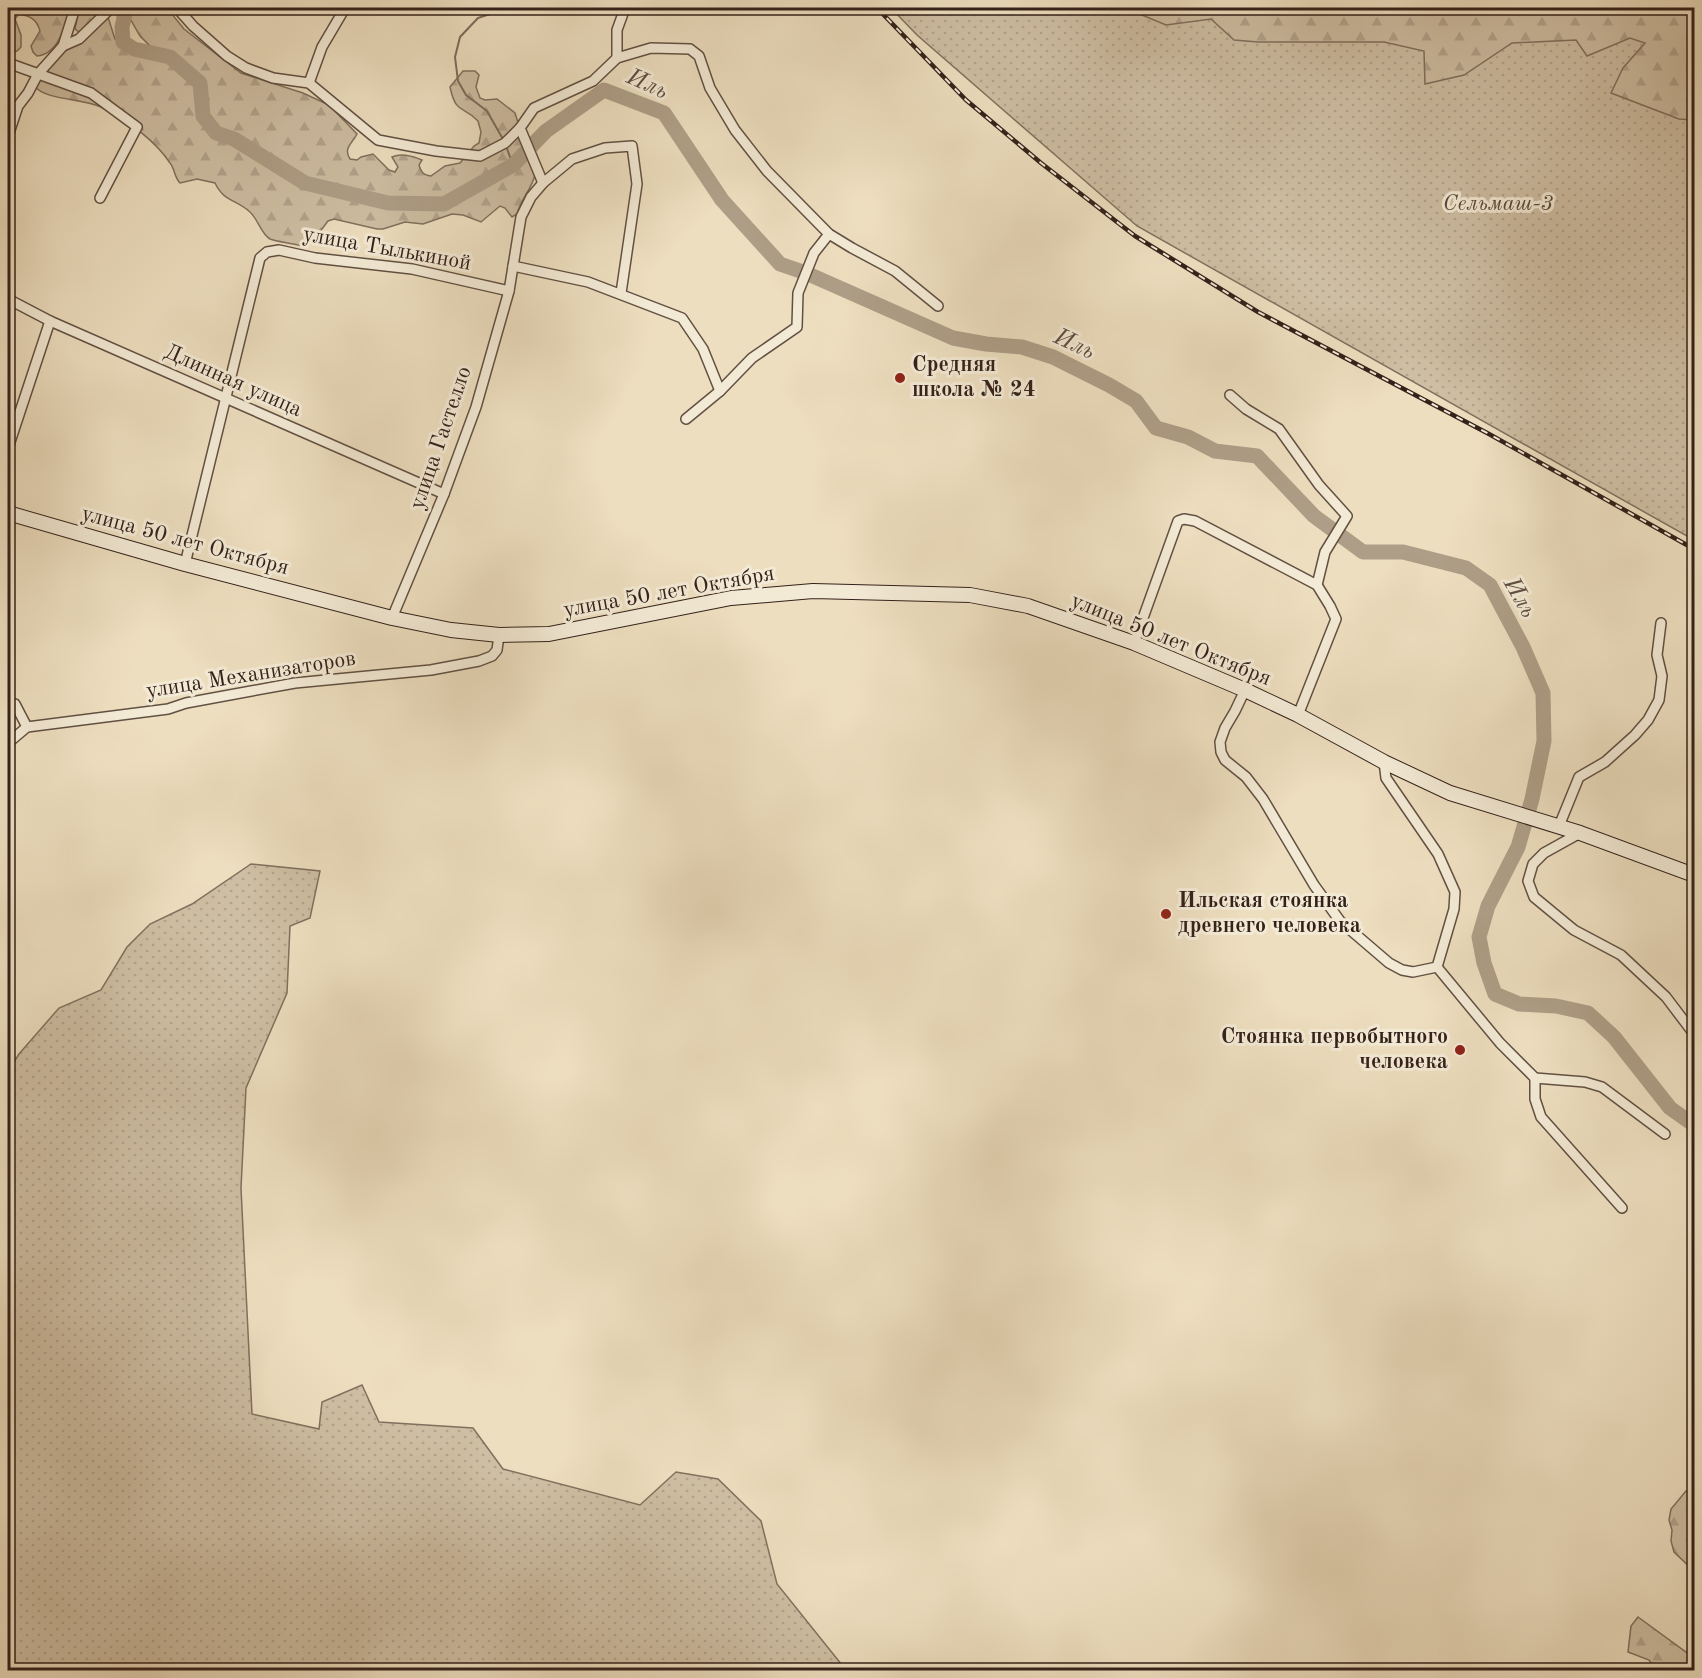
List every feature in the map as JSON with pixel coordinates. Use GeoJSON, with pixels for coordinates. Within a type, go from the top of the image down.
{"type":"FeatureCollection","features":[{"type":"Feature","properties":{"kind":"street"},"geometry":{"type":"LineString","coordinates":[[8,136],[18,106],[38,74],[63,46],[75,8]]}},
{"type":"Feature","properties":{"kind":"street"},"geometry":{"type":"LineString","coordinates":[[177,8],[192,26],[227,56],[246,68],[273,78],[309,83],[378,140],[436,151],[480,156],[505,143],[520,128],[534,108],[593,81],[617,58],[651,48],[690,49],[699,56],[710,87],[735,130],[767,171],[830,234],[895,271],[938,306]]}},
{"type":"Feature","properties":{"kind":"street"},"geometry":{"type":"LineString","coordinates":[[309,83],[322,47],[345,8]]}},
{"type":"Feature","properties":{"kind":"street"},"geometry":{"type":"LineString","coordinates":[[617,58],[617,30],[625,8]]}},
{"type":"Feature","properties":{"kind":"street"},"geometry":{"type":"LineString","coordinates":[[63,46],[79,39],[108,11]]}},
{"type":"Feature","properties":{"kind":"street"},"geometry":{"type":"LineString","coordinates":[[8,63],[91,93],[137,127],[100,198]]}},
{"type":"Feature","properties":{"kind":"street"},"geometry":{"type":"LineString","coordinates":[[520,128],[543,183]]}},
{"type":"Feature","properties":{"kind":"street","name":"улица Гастелло"},"geometry":{"type":"LineString","coordinates":[[392,618],[444,494],[476,406],[509,291],[521,218],[531,197],[543,183],[572,159],[605,148],[632,146],[637,184],[621,293]]}},
{"type":"Feature","properties":{"kind":"street"},"geometry":{"type":"LineString","coordinates":[[686,419],[720,391],[752,358],[797,327],[798,293],[814,253],[830,234]]}},
{"type":"Feature","properties":{"kind":"street","name":"улица Тылькиной"},"geometry":{"type":"LineString","coordinates":[[227,399],[260,258],[267,252],[279,250],[315,258],[412,269],[509,291]]}},
{"type":"Feature","properties":{"kind":"street"},"geometry":{"type":"LineString","coordinates":[[513,267],[588,282],[682,318],[703,349],[720,391]]}},
{"type":"Feature","properties":{"kind":"street","name":"Длинная улица"},"geometry":{"type":"LineString","coordinates":[[8,299],[50,321],[444,494]]}},
{"type":"Feature","properties":{"kind":"street"},"geometry":{"type":"LineString","coordinates":[[8,448],[50,321]]}},
{"type":"Feature","properties":{"kind":"street"},"geometry":{"type":"LineString","coordinates":[[1230,395],[1246,409],[1279,429],[1300,456],[1318,485],[1347,516],[1324,552],[1317,585]]}},
{"type":"Feature","properties":{"kind":"street"},"geometry":{"type":"LineString","coordinates":[[185,564],[227,399]]}},
{"type":"Feature","properties":{"kind":"street","name":"улица 50 лет Октября"},"geometry":{"type":"LineString","coordinates":[[8,513],[185,564],[392,618],[451,630],[499,635],[549,634],[731,598],[813,591],[970,595],[1028,606],[1134,643],[1245,690],[1298,715],[1384,762],[1450,793],[1580,833],[1695,875]]}},
{"type":"Feature","properties":{"kind":"street"},"geometry":{"type":"LineString","coordinates":[[1134,643],[1178,521],[1184,519],[1195,521],[1317,585],[1330,606],[1336,619],[1298,715]]}},
{"type":"Feature","properties":{"kind":"street"},"geometry":{"type":"LineString","coordinates":[[1554,825],[1578,777],[1605,762],[1635,735],[1648,720],[1659,700],[1662,676],[1658,655],[1661,623]]}},
{"type":"Feature","properties":{"kind":"street","name":"улица Механизаторов"},"geometry":{"type":"LineString","coordinates":[[27,727],[168,709],[186,703],[295,683],[431,670],[479,661],[492,656],[497,650],[499,635]]}},
{"type":"Feature","properties":{"kind":"street"},"geometry":{"type":"LineString","coordinates":[[1245,690],[1220,742],[1225,760],[1246,777],[1263,799],[1314,885],[1340,921],[1389,963],[1402,970],[1413,972],[1437,967]]}},
{"type":"Feature","properties":{"kind":"street"},"geometry":{"type":"LineString","coordinates":[[8,693],[11,703],[27,727],[8,743]]}},
{"type":"Feature","properties":{"kind":"street"},"geometry":{"type":"LineString","coordinates":[[1384,762],[1386,778],[1438,854],[1455,892],[1454,909],[1437,967]]}},
{"type":"Feature","properties":{"kind":"street"},"geometry":{"type":"LineString","coordinates":[[1580,833],[1544,853],[1533,864],[1528,881],[1534,897],[1574,930],[1621,954],[1666,997],[1695,1034]]}},
{"type":"Feature","properties":{"kind":"street"},"geometry":{"type":"LineString","coordinates":[[1437,967],[1500,1043],[1535,1078],[1585,1082],[1602,1087],[1665,1134]]}},
{"type":"Feature","properties":{"kind":"street"},"geometry":{"type":"LineString","coordinates":[[1535,1078],[1535,1099],[1541,1118],[1622,1208]]}},
{"type":"Feature","properties":{"kind":"green space"},"geometry":{"type":"Polygon","coordinates":[[[8,8],[70,8],[56,45],[45,54],[37,56],[31,46],[40,31],[39,27],[33,19],[19,14],[15,19],[21,35],[21,47],[17,51],[8,53],[8,8]]]}},
{"type":"Feature","properties":{"kind":"green space"},"geometry":{"type":"Polygon","coordinates":[[[79,8],[106,8],[79,32],[75,29],[79,8]]]}},
{"type":"Feature","properties":{"kind":"green space"},"geometry":{"type":"Polygon","coordinates":[[[124,8],[167,8],[184,29],[241,73],[303,93],[329,105],[357,134],[347,152],[350,159],[357,160],[373,154],[389,170],[395,172],[398,167],[392,157],[400,155],[422,160],[419,165],[422,171],[431,176],[445,166],[460,163],[479,143],[481,132],[478,121],[458,106],[450,87],[463,71],[475,71],[479,75],[476,87],[480,98],[497,99],[515,113],[535,175],[517,214],[512,217],[505,208],[500,206],[481,222],[463,215],[452,214],[423,224],[405,222],[383,229],[334,219],[328,221],[316,237],[302,246],[270,239],[264,234],[250,212],[222,194],[215,183],[197,179],[180,183],[172,165],[156,146],[120,118],[93,104],[56,97],[34,86],[63,50],[108,17],[115,39],[141,57],[152,48],[140,36],[124,8]]]}},
{"type":"Feature","properties":{"kind":"green space","name":"Сельмаш-3"},"geometry":{"type":"Polygon","coordinates":[[[891,8],[1694,8],[1694,540],[1137,226],[917,35],[891,8]]]}},
{"type":"Feature","properties":{"kind":"green space"},"geometry":{"type":"Polygon","coordinates":[[[1125,8],[1694,8],[1694,120],[1679,119],[1611,93],[1623,68],[1645,43],[1630,38],[1587,56],[1576,40],[1512,43],[1464,75],[1425,84],[1424,51],[1384,42],[1234,40],[1211,19],[1166,25],[1125,8]]]}},
{"type":"Feature","properties":{"kind":"green space"},"geometry":{"type":"Polygon","coordinates":[[[251,864],[320,871],[310,918],[290,926],[287,993],[246,1088],[241,1188],[252,1414],[319,1429],[322,1402],[362,1385],[379,1422],[473,1428],[503,1469],[640,1505],[676,1472],[718,1479],[761,1521],[777,1584],[846,1670],[10,1670],[8,1656],[8,1066],[11,1067],[19,1054],[59,1008],[101,990],[127,947],[150,924],[192,904],[251,864]]]}},
{"type":"Feature","properties":{"kind":"green space"},"geometry":{"type":"Polygon","coordinates":[[[1686,1491],[1694,1497],[1694,1571],[1674,1552],[1671,1541],[1672,1530],[1669,1520],[1671,1509],[1686,1491]]]}},
{"type":"Feature","properties":{"kind":"green space"},"geometry":{"type":"Polygon","coordinates":[[[1638,1617],[1694,1658],[1694,1670],[1656,1670],[1649,1660],[1628,1652],[1631,1626],[1638,1617]]]}},
{"type":"Feature","properties":{"kind":"waterway","name":"Иль"},"geometry":{"type":"LineString","coordinates":[[118,8],[125,14],[122,27],[123,42],[134,49],[170,57],[200,83],[203,116],[216,133],[234,139],[305,183],[388,203],[444,204],[513,165],[546,131],[604,90],[664,113],[722,200],[780,264],[806,273],[953,338],[1022,347],[1053,357],[1136,401],[1156,428],[1188,437],[1215,451],[1257,456],[1314,516],[1363,552],[1403,552],[1466,568],[1490,585],[1523,647],[1543,693],[1544,741],[1532,799],[1518,847],[1488,906],[1479,937],[1484,963],[1495,994],[1519,1004],[1556,1006],[1588,1013],[1614,1037],[1670,1108],[1694,1125]]}},
{"type":"Feature","properties":{"kind":"waterway"},"geometry":{"type":"LineString","coordinates":[[504,141],[487,111],[466,95],[458,81],[455,57],[460,37],[478,18],[508,8]]}},
{"type":"Feature","properties":{"kind":"waterway"},"geometry":{"type":"LineString","coordinates":[[506,146],[513,165]]}},
{"type":"Feature","properties":{"kind":"railway"},"geometry":{"type":"LineString","coordinates":[[877,8],[966,100],[1041,163],[1135,236],[1258,312],[1489,434],[1694,549]]}},
{"type":"Feature","properties":{"kind":"place","name":"Средняя школа № 24"},"geometry":{"type":"Point","coordinates":[900,378]}},
{"type":"Feature","properties":{"kind":"place","name":"Ильская стоянка древнего человека"},"geometry":{"type":"Point","coordinates":[1166,914]}},
{"type":"Feature","properties":{"kind":"place","name":"Стоянка первобытного человека"},"geometry":{"type":"Point","coordinates":[1460,1050]}}]}
